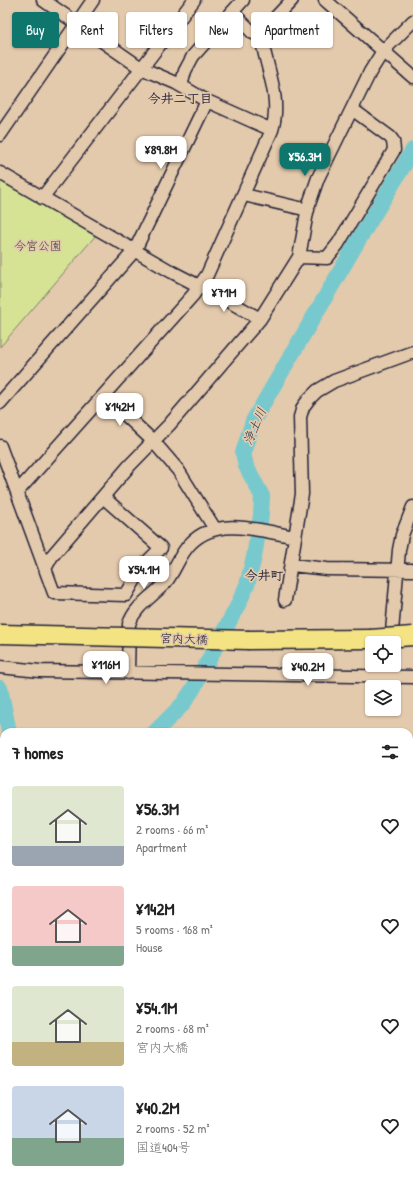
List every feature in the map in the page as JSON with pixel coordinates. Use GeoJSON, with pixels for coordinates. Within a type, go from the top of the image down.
{"type":"FeatureCollection","features":[{"type":"Feature","properties":{"kind":"highway","name":"宮内大橋"},"geometry":{"type":"LineString","coordinates":[[0,634],[249,640],[370,639],[413,636]]}},
{"type":"Feature","properties":{"kind":"street"},"geometry":{"type":"LineString","coordinates":[[43,0],[67,17]]}},
{"type":"Feature","properties":{"kind":"street"},"geometry":{"type":"LineString","coordinates":[[84,12],[93,0]]}},
{"type":"Feature","properties":{"kind":"street"},"geometry":{"type":"LineString","coordinates":[[42,198],[194,0]]}},
{"type":"Feature","properties":{"kind":"street"},"geometry":{"type":"LineString","coordinates":[[232,12],[243,0]]}},
{"type":"Feature","properties":{"kind":"street"},"geometry":{"type":"LineString","coordinates":[[281,12],[292,0]]}},
{"type":"Feature","properties":{"kind":"street"},"geometry":{"type":"LineString","coordinates":[[325,0],[413,77]]}},
{"type":"Feature","properties":{"kind":"street"},"geometry":{"type":"LineString","coordinates":[[46,567],[52,556],[130,465],[244,339],[260,319],[299,257],[308,210],[318,178],[370,72],[384,51],[413,22]]}},
{"type":"Feature","properties":{"kind":"street"},"geometry":{"type":"LineString","coordinates":[[243,23],[251,31]]}},
{"type":"Feature","properties":{"kind":"street"},"geometry":{"type":"LineString","coordinates":[[0,135],[67,37]]}},
{"type":"Feature","properties":{"kind":"street"},"geometry":{"type":"LineString","coordinates":[[111,48],[141,68],[272,130]]}},
{"type":"Feature","properties":{"kind":"street"},"geometry":{"type":"LineString","coordinates":[[181,86],[185,71],[193,56],[200,48]]}},
{"type":"Feature","properties":{"kind":"street"},"geometry":{"type":"LineString","coordinates":[[18,491],[200,287],[207,275],[244,195],[275,120],[276,99],[264,48]]}},
{"type":"Feature","properties":{"kind":"street"},"geometry":{"type":"LineString","coordinates":[[0,403],[135,250],[207,100]]}},
{"type":"Feature","properties":{"kind":"street"},"geometry":{"type":"LineString","coordinates":[[299,257],[327,258],[338,244],[394,150],[393,141],[390,137],[352,109]]}},
{"type":"Feature","properties":{"kind":"street"},"geometry":{"type":"LineString","coordinates":[[0,173],[200,287],[260,319]]}},
{"type":"Feature","properties":{"kind":"street"},"geometry":{"type":"LineString","coordinates":[[244,195],[308,210]]}},
{"type":"Feature","properties":{"kind":"street"},"geometry":{"type":"LineString","coordinates":[[285,600],[292,565],[302,494],[300,417],[303,407],[316,391],[334,381],[413,352]]}},
{"type":"Feature","properties":{"kind":"street"},"geometry":{"type":"LineString","coordinates":[[104,395],[153,441],[178,470],[215,529]]}},
{"type":"Feature","properties":{"kind":"street"},"geometry":{"type":"LineString","coordinates":[[0,446],[46,567],[54,593],[126,595],[143,566],[161,548],[103,497]]}},
{"type":"Feature","properties":{"kind":"street"},"geometry":{"type":"LineString","coordinates":[[392,636],[397,570],[402,535],[413,507]]}},
{"type":"Feature","properties":{"kind":"street"},"geometry":{"type":"LineString","coordinates":[[128,673],[130,624],[135,610],[156,593],[166,582],[189,545],[201,534],[215,529],[238,527],[295,537]]}},
{"type":"Feature","properties":{"kind":"street"},"geometry":{"type":"LineString","coordinates":[[292,565],[327,569],[413,570]]}},
{"type":"Feature","properties":{"kind":"street"},"geometry":{"type":"LineString","coordinates":[[0,668],[40,671],[174,674],[365,671]]}},
{"type":"Feature","properties":{"kind":"street"},"geometry":{"type":"LineString","coordinates":[[393,672],[413,677]]}},
{"type":"Feature","properties":{"kind":"green space","name":"今宮公園"},"geometry":{"type":"Polygon","coordinates":[[[0,180],[97,234],[0,347],[0,180]]]}},
{"type":"Feature","properties":{"kind":"waterway","name":"浄土川"},"geometry":{"type":"LineString","coordinates":[[159,728],[183,704],[193,689],[237,607],[247,585],[254,557],[261,515],[262,496],[246,466],[243,453],[253,421],[413,150]]}},
{"type":"Feature","properties":{"kind":"waterway"},"geometry":{"type":"LineString","coordinates":[[0,688],[8,728]]}},
{"type":"Feature","properties":{"kind":"district","name":"今井二丁目"},"geometry":{"type":"Point","coordinates":[180,98]}},
{"type":"Feature","properties":{"kind":"district","name":"今井町"},"geometry":{"type":"Point","coordinates":[264,575]}}]}
